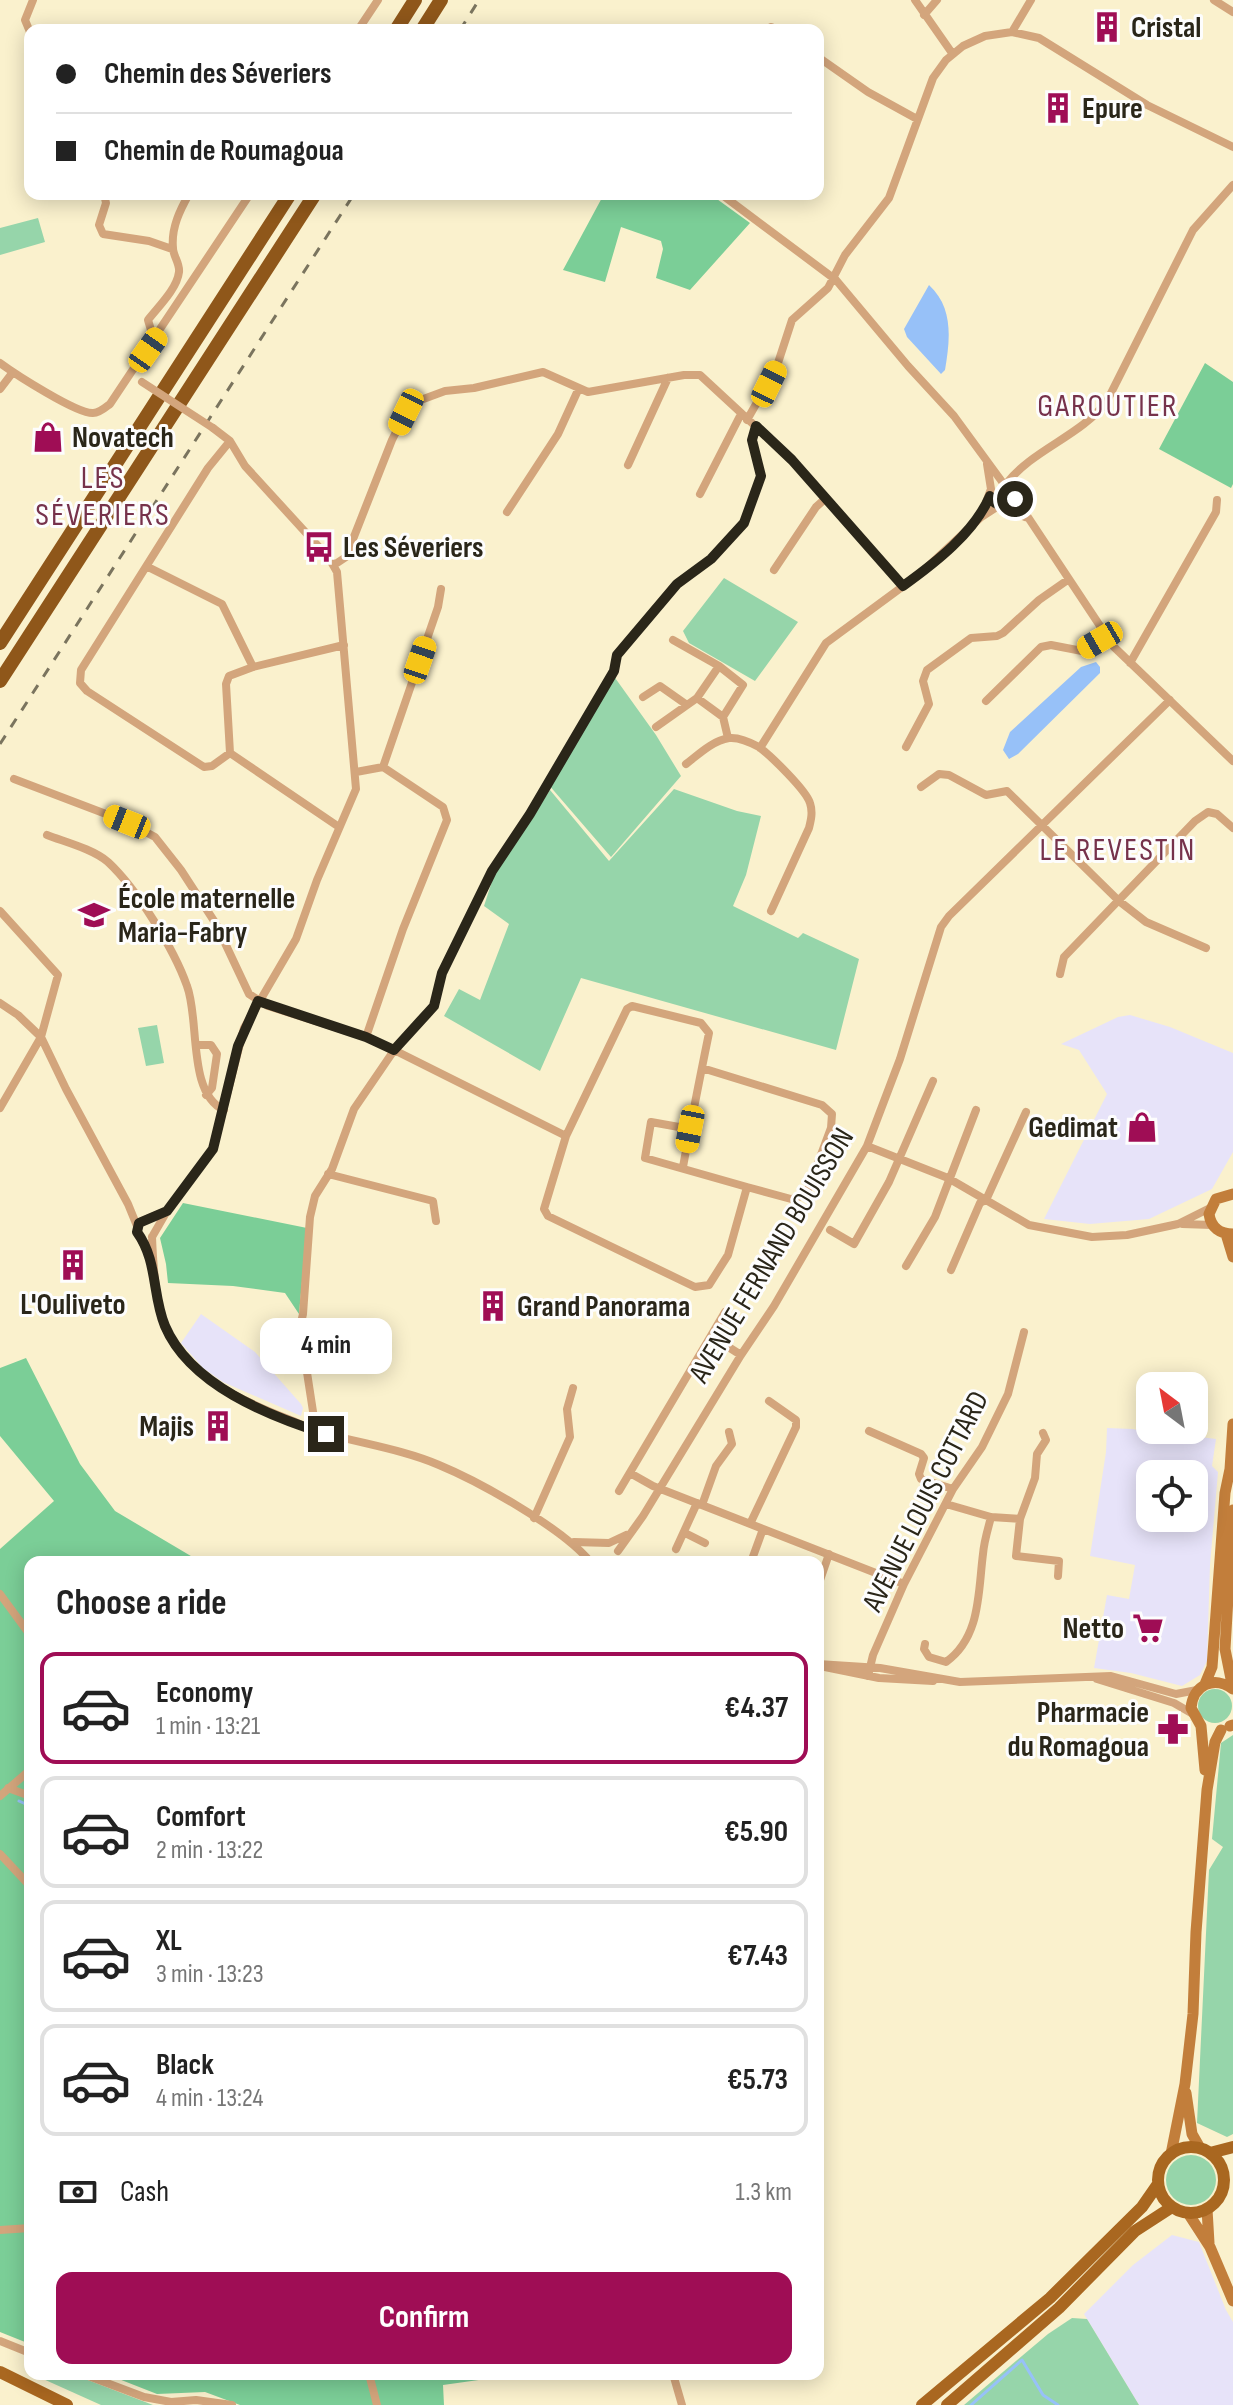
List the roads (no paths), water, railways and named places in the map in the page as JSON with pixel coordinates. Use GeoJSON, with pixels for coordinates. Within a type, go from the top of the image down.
{"type":"FeatureCollection","features":[{"type":"Feature","properties":{"kind":"highway"},"geometry":{"type":"LineString","coordinates":[[400,24],[415,0]]}},
{"type":"Feature","properties":{"kind":"highway"},"geometry":{"type":"LineString","coordinates":[[426,24],[441,0]]}},
{"type":"Feature","properties":{"kind":"highway"},"geometry":{"type":"LineString","coordinates":[[0,643],[286,200]]}},
{"type":"Feature","properties":{"kind":"highway"},"geometry":{"type":"LineString","coordinates":[[0,681],[311,200]]}},
{"type":"Feature","properties":{"kind":"main road"},"geometry":{"type":"LineString","coordinates":[[1233,1181],[1230,1194],[1216,1199],[1210,1208],[1212,1225],[1229,1234],[1233,1257]]}},
{"type":"Feature","properties":{"kind":"main road"},"geometry":{"type":"LineString","coordinates":[[1233,1424],[1225,1493],[1225,1649],[1233,1689]]}},
{"type":"Feature","properties":{"kind":"main road"},"geometry":{"type":"LineString","coordinates":[[1230,1469],[1233,1487]]}},
{"type":"Feature","properties":{"kind":"main road"},"geometry":{"type":"LineString","coordinates":[[1227,1530],[1233,1510]]}},
{"type":"Feature","properties":{"kind":"main road"},"geometry":{"type":"LineString","coordinates":[[1207,1790],[1201,1726],[1193,1714],[1192,1702],[1212,1667],[1226,1546]]}},
{"type":"Feature","properties":{"kind":"main road"},"geometry":{"type":"LineString","coordinates":[[1201,1687],[1220,1682],[1233,1689]]}},
{"type":"Feature","properties":{"kind":"main road"},"geometry":{"type":"LineString","coordinates":[[1201,1726],[1210,1730],[1229,1726]]}},
{"type":"Feature","properties":{"kind":"main road"},"geometry":{"type":"LineString","coordinates":[[922,2405],[1050,2298],[1142,2207],[1158,2184],[1161,2168],[1171,2154],[1185,2084],[1193,2014],[1207,1790],[1215,1742],[1229,1726]]}},
{"type":"Feature","properties":{"kind":"main road"},"geometry":{"type":"LineString","coordinates":[[1158,2184],[1163,2197],[1172,2207],[1188,2213],[1207,2209],[1220,2196],[1228,2174],[1192,2134],[1185,2084]]}},
{"type":"Feature","properties":{"kind":"main road"},"geometry":{"type":"LineString","coordinates":[[1171,2154],[1188,2147],[1205,2151],[1233,2147]]}},
{"type":"Feature","properties":{"kind":"main road"},"geometry":{"type":"LineString","coordinates":[[947,2405],[1059,2308],[1135,2231],[1172,2207]]}},
{"type":"Feature","properties":{"kind":"main road"},"geometry":{"type":"LineString","coordinates":[[1207,2209],[1210,2247]]}},
{"type":"Feature","properties":{"kind":"main road"},"geometry":{"type":"LineString","coordinates":[[1188,2213],[1210,2247],[1233,2301]]}},
{"type":"Feature","properties":{"kind":"main road"},"geometry":{"type":"LineString","coordinates":[[0,2372],[67,2405]]}},
{"type":"Feature","properties":{"kind":"street"},"geometry":{"type":"LineString","coordinates":[[27,24],[25,20],[33,0]]}},
{"type":"Feature","properties":{"kind":"street"},"geometry":{"type":"LineString","coordinates":[[362,24],[378,0]]}},
{"type":"Feature","properties":{"kind":"street"},"geometry":{"type":"LineString","coordinates":[[915,0],[952,53]]}},
{"type":"Feature","properties":{"kind":"street"},"geometry":{"type":"LineString","coordinates":[[924,15],[937,0]]}},
{"type":"Feature","properties":{"kind":"street"},"geometry":{"type":"LineString","coordinates":[[1012,32],[1031,0]]}},
{"type":"Feature","properties":{"kind":"street"},"geometry":{"type":"LineString","coordinates":[[1216,1],[1233,12]]}},
{"type":"Feature","properties":{"kind":"street"},"geometry":{"type":"LineString","coordinates":[[700,494],[744,417],[776,369],[792,320],[834,279],[845,255],[889,198],[936,73],[952,53],[973,40],[1012,32],[1039,38],[1147,105],[1233,147]]}},
{"type":"Feature","properties":{"kind":"street"},"geometry":{"type":"LineString","coordinates":[[824,61],[868,92],[917,119]]}},
{"type":"Feature","properties":{"kind":"street"},"geometry":{"type":"LineString","coordinates":[[1007,487],[1022,468],[1096,414],[1107,401],[1193,230],[1233,185]]}},
{"type":"Feature","properties":{"kind":"street"},"geometry":{"type":"LineString","coordinates":[[105,200],[99,225],[103,234],[149,241],[172,249]]}},
{"type":"Feature","properties":{"kind":"street"},"geometry":{"type":"LineString","coordinates":[[158,335],[151,330],[148,320],[177,279],[179,265],[172,249],[177,217],[186,200]]}},
{"type":"Feature","properties":{"kind":"street"},"geometry":{"type":"LineString","coordinates":[[0,363],[78,408],[93,413],[110,404],[246,200]]}},
{"type":"Feature","properties":{"kind":"street"},"geometry":{"type":"LineString","coordinates":[[729,200],[834,279],[954,416],[1007,487],[1107,636],[1130,663],[1233,761]]}},
{"type":"Feature","properties":{"kind":"street"},"geometry":{"type":"LineString","coordinates":[[0,389],[13,372]]}},
{"type":"Feature","properties":{"kind":"street"},"geometry":{"type":"LineString","coordinates":[[334,565],[346,557],[392,440],[406,412],[418,401],[445,391],[474,388],[543,372],[579,388],[598,392],[684,375],[700,375],[756,426],[826,498],[903,586]]}},
{"type":"Feature","properties":{"kind":"street"},"geometry":{"type":"LineString","coordinates":[[130,375],[230,441],[245,466],[334,565],[338,577],[356,772],[356,789],[296,939],[258,1001],[238,1046],[213,1149],[153,1233],[141,1237]]}},
{"type":"Feature","properties":{"kind":"street"},"geometry":{"type":"LineString","coordinates":[[628,465],[668,378]]}},
{"type":"Feature","properties":{"kind":"street"},"geometry":{"type":"LineString","coordinates":[[507,512],[558,434],[579,388]]}},
{"type":"Feature","properties":{"kind":"street"},"geometry":{"type":"LineString","coordinates":[[316,1431],[300,1327],[310,1217],[315,1196],[328,1174],[354,1109],[394,1050],[434,1006],[442,973],[492,871],[530,814],[614,671],[617,655],[677,584],[711,559],[744,523],[761,476],[752,440],[756,426]]}},
{"type":"Feature","properties":{"kind":"street"},"geometry":{"type":"LineString","coordinates":[[230,441],[208,468],[81,670],[80,683],[87,691],[204,767],[212,766],[230,753]]}},
{"type":"Feature","properties":{"kind":"street"},"geometry":{"type":"LineString","coordinates":[[987,463],[993,502],[1026,517]]}},
{"type":"Feature","properties":{"kind":"street"},"geometry":{"type":"LineString","coordinates":[[980,518],[996,484],[1007,487]]}},
{"type":"Feature","properties":{"kind":"street"},"geometry":{"type":"LineString","coordinates":[[760,748],[820,648],[921,573],[980,518],[1010,500],[1007,487]]}},
{"type":"Feature","properties":{"kind":"street"},"geometry":{"type":"LineString","coordinates":[[774,570],[816,507],[826,498]]}},
{"type":"Feature","properties":{"kind":"street"},"geometry":{"type":"LineString","coordinates":[[1130,663],[1216,512],[1217,500]]}},
{"type":"Feature","properties":{"kind":"street"},"geometry":{"type":"LineString","coordinates":[[148,567],[222,604],[253,667]]}},
{"type":"Feature","properties":{"kind":"street"},"geometry":{"type":"LineString","coordinates":[[906,747],[927,711],[928,696],[923,681],[927,670],[971,638],[1003,633],[1039,600],[1069,579]]}},
{"type":"Feature","properties":{"kind":"street"},"geometry":{"type":"LineString","coordinates":[[383,767],[438,607],[441,589]]}},
{"type":"Feature","properties":{"kind":"street"},"geometry":{"type":"LineString","coordinates":[[986,701],[1041,647],[1051,645],[1082,651],[1107,636]]}},
{"type":"Feature","properties":{"kind":"street"},"geometry":{"type":"LineString","coordinates":[[673,640],[719,666],[743,685],[723,717]]}},
{"type":"Feature","properties":{"kind":"street"},"geometry":{"type":"LineString","coordinates":[[230,753],[227,680],[232,674],[344,645]]}},
{"type":"Feature","properties":{"kind":"street"},"geometry":{"type":"LineString","coordinates":[[656,727],[697,698],[719,666]]}},
{"type":"Feature","properties":{"kind":"street"},"geometry":{"type":"LineString","coordinates":[[643,697],[660,686],[687,705]]}},
{"type":"Feature","properties":{"kind":"street"},"geometry":{"type":"LineString","coordinates":[[697,698],[723,717],[728,738]]}},
{"type":"Feature","properties":{"kind":"street","name":"AVENUE FERNAND BOUISSON"},"geometry":{"type":"LineString","coordinates":[[618,1551],[774,1306],[867,1146],[900,1059],[941,927],[1170,700]]}},
{"type":"Feature","properties":{"kind":"street"},"geometry":{"type":"LineString","coordinates":[[686,764],[710,746],[728,738],[745,740],[760,748],[810,803],[809,828],[771,911]]}},
{"type":"Feature","properties":{"kind":"street"},"geometry":{"type":"LineString","coordinates":[[230,753],[339,827]]}},
{"type":"Feature","properties":{"kind":"street"},"geometry":{"type":"LineString","coordinates":[[356,772],[383,767],[443,807],[447,820],[403,929],[366,1037]]}},
{"type":"Feature","properties":{"kind":"street"},"geometry":{"type":"LineString","coordinates":[[921,787],[939,774],[949,775],[986,795],[1007,791],[1119,901],[1146,922],[1206,948]]}},
{"type":"Feature","properties":{"kind":"street"},"geometry":{"type":"LineString","coordinates":[[14,779],[127,822],[155,837],[216,924],[249,994],[258,1001],[366,1037],[566,1136]]}},
{"type":"Feature","properties":{"kind":"street"},"geometry":{"type":"LineString","coordinates":[[1060,974],[1064,957],[1195,821],[1208,812],[1217,814],[1233,828]]}},
{"type":"Feature","properties":{"kind":"street"},"geometry":{"type":"LineString","coordinates":[[47,835],[105,859],[131,889],[180,967],[189,990],[202,1088],[215,1106],[224,1110]]}},
{"type":"Feature","properties":{"kind":"street"},"geometry":{"type":"LineString","coordinates":[[0,911],[58,975],[41,1037],[0,1108]]}},
{"type":"Feature","properties":{"kind":"street"},"geometry":{"type":"LineString","coordinates":[[0,1003],[41,1037],[128,1204],[143,1222],[154,1225],[153,1261],[165,1327],[203,1376],[246,1402],[316,1431],[438,1464],[573,1542],[585,1556]]}},
{"type":"Feature","properties":{"kind":"street"},"geometry":{"type":"LineString","coordinates":[[683,1167],[709,1033],[701,1023],[632,1006],[627,1009],[566,1136],[544,1209],[548,1216],[695,1287],[709,1285],[726,1262],[747,1187]]}},
{"type":"Feature","properties":{"kind":"street"},"geometry":{"type":"LineString","coordinates":[[197,1045],[211,1045],[217,1054],[212,1088],[206,1095]]}},
{"type":"Feature","properties":{"kind":"street"},"geometry":{"type":"LineString","coordinates":[[690,1129],[651,1122],[645,1158],[791,1199],[806,1195],[831,1128],[832,1114],[822,1105],[702,1068]]}},
{"type":"Feature","properties":{"kind":"street"},"geometry":{"type":"LineString","coordinates":[[830,1230],[854,1244],[900,1159],[933,1081]]}},
{"type":"Feature","properties":{"kind":"street"},"geometry":{"type":"LineString","coordinates":[[906,1266],[935,1217],[976,1110]]}},
{"type":"Feature","properties":{"kind":"street"},"geometry":{"type":"LineString","coordinates":[[951,1270],[980,1203],[986,1200],[1026,1112]]}},
{"type":"Feature","properties":{"kind":"street"},"geometry":{"type":"LineString","coordinates":[[867,1146],[948,1178],[1029,1225],[1092,1237],[1127,1235],[1178,1224],[1212,1225]]}},
{"type":"Feature","properties":{"kind":"street"},"geometry":{"type":"LineString","coordinates":[[328,1174],[433,1201],[436,1221]]}},
{"type":"Feature","properties":{"kind":"street"},"geometry":{"type":"LineString","coordinates":[[1178,1224],[1210,1208]]}},
{"type":"Feature","properties":{"kind":"street"},"geometry":{"type":"LineString","coordinates":[[153,1261],[137,1232],[143,1222],[167,1211]]}},
{"type":"Feature","properties":{"kind":"street"},"geometry":{"type":"LineString","coordinates":[[619,1491],[725,1312]]}},
{"type":"Feature","properties":{"kind":"street","name":"AVENUE LOUIS COTTARD"},"geometry":{"type":"LineString","coordinates":[[869,1672],[904,1584],[953,1489],[982,1447],[999,1414],[1008,1394],[1024,1332]]}},
{"type":"Feature","properties":{"kind":"street"},"geometry":{"type":"LineString","coordinates":[[711,1336],[741,1355]]}},
{"type":"Feature","properties":{"kind":"street"},"geometry":{"type":"LineString","coordinates":[[534,1518],[570,1437],[567,1409],[573,1388]]}},
{"type":"Feature","properties":{"kind":"street"},"geometry":{"type":"LineString","coordinates":[[750,1524],[796,1427],[796,1420],[769,1401]]}},
{"type":"Feature","properties":{"kind":"street"},"geometry":{"type":"LineString","coordinates":[[869,1431],[921,1454],[924,1458],[919,1474],[921,1479],[953,1489]]}},
{"type":"Feature","properties":{"kind":"street"},"geometry":{"type":"LineString","coordinates":[[676,1549],[716,1466],[732,1444],[729,1432]]}},
{"type":"Feature","properties":{"kind":"street"},"geometry":{"type":"LineString","coordinates":[[1043,1433],[1046,1440],[1037,1454],[1035,1478],[1020,1519],[1016,1556],[1059,1561],[1058,1576]]}},
{"type":"Feature","properties":{"kind":"street"},"geometry":{"type":"LineString","coordinates":[[630,1473],[699,1504],[904,1584]]}},
{"type":"Feature","properties":{"kind":"street"},"geometry":{"type":"LineString","coordinates":[[946,1504],[991,1517],[1020,1519]]}},
{"type":"Feature","properties":{"kind":"street"},"geometry":{"type":"LineString","coordinates":[[925,1644],[924,1649],[929,1657],[946,1662],[971,1633],[991,1517]]}},
{"type":"Feature","properties":{"kind":"street"},"geometry":{"type":"LineString","coordinates":[[753,1556],[763,1529]]}},
{"type":"Feature","properties":{"kind":"street","name":"AVENUE FERNAND BOUISSON"},"geometry":{"type":"LineString","coordinates":[[609,1543],[629,1533]]}},
{"type":"Feature","properties":{"kind":"street"},"geometry":{"type":"LineString","coordinates":[[685,1533],[705,1543]]}},
{"type":"Feature","properties":{"kind":"street"},"geometry":{"type":"LineString","coordinates":[[573,1542],[609,1543],[618,1551],[618,1556]]}},
{"type":"Feature","properties":{"kind":"street"},"geometry":{"type":"LineString","coordinates":[[588,1556],[596,1544]]}},
{"type":"Feature","properties":{"kind":"street"},"geometry":{"type":"LineString","coordinates":[[824,1569],[829,1554]]}},
{"type":"Feature","properties":{"kind":"street"},"geometry":{"type":"LineString","coordinates":[[0,1594],[24,1627]]}},
{"type":"Feature","properties":{"kind":"street","name":"AVENUE LOUIS COTTARD"},"geometry":{"type":"LineString","coordinates":[[879,1645],[880,1673]]}},
{"type":"Feature","properties":{"kind":"street"},"geometry":{"type":"LineString","coordinates":[[824,1666],[977,1683],[1111,1676],[1176,1694],[1201,1687]]}},
{"type":"Feature","properties":{"kind":"street"},"geometry":{"type":"LineString","coordinates":[[1088,1677],[1174,1703],[1193,1714]]}},
{"type":"Feature","properties":{"kind":"street"},"geometry":{"type":"LineString","coordinates":[[0,1796],[24,1775]]}},
{"type":"Feature","properties":{"kind":"street"},"geometry":{"type":"LineString","coordinates":[[8,1788],[24,1794]]}},
{"type":"Feature","properties":{"kind":"street"},"geometry":{"type":"LineString","coordinates":[[0,1854],[24,1880]]}},
{"type":"Feature","properties":{"kind":"street"},"geometry":{"type":"LineString","coordinates":[[0,2230],[24,2228]]}},
{"type":"Feature","properties":{"kind":"street"},"geometry":{"type":"LineString","coordinates":[[0,2341],[24,2351]]}},
{"type":"Feature","properties":{"kind":"street"},"geometry":{"type":"LineString","coordinates":[[99,2380],[171,2404],[196,2400],[232,2405]]}},
{"type":"Feature","properties":{"kind":"street"},"geometry":{"type":"LineString","coordinates":[[371,2380],[377,2405]]}},
{"type":"Feature","properties":{"kind":"street"},"geometry":{"type":"LineString","coordinates":[[675,2380],[682,2405]]}},
{"type":"Feature","properties":{"kind":"water"},"geometry":{"type":"Polygon","coordinates":[[[929,285],[943,304],[948,325],[947,359],[941,374],[907,337],[904,329],[929,285]]]}},
{"type":"Feature","properties":{"kind":"water"},"geometry":{"type":"Polygon","coordinates":[[[1096,662],[1100,673],[1018,754],[1009,759],[1003,750],[1010,732],[1081,667],[1096,662]]]}},
{"type":"Feature","properties":{"kind":"waterway"},"geometry":{"type":"LineString","coordinates":[[19,1801],[24,1803]]}},
{"type":"Feature","properties":{"kind":"waterway"},"geometry":{"type":"LineString","coordinates":[[971,2405],[1022,2360],[1043,2395],[1058,2405]]}},
{"type":"Feature","properties":{"kind":"railway"},"geometry":{"type":"LineString","coordinates":[[464,24],[479,0]]}},
{"type":"Feature","properties":{"kind":"railway"},"geometry":{"type":"LineString","coordinates":[[0,744],[350,200]]}},
{"type":"Feature","properties":{"kind":"place","name":"Cristal"},"geometry":{"type":"Point","coordinates":[1107,27]}},
{"type":"Feature","properties":{"kind":"place","name":"Epure"},"geometry":{"type":"Point","coordinates":[1058,108]}},
{"type":"Feature","properties":{"kind":"place","name":"Novatech"},"geometry":{"type":"Point","coordinates":[48,437]}},
{"type":"Feature","properties":{"kind":"place","name":"Les Séveriers"},"geometry":{"type":"Point","coordinates":[319,547]}},
{"type":"Feature","properties":{"kind":"place","name":"École maternelle Maria-Fabry"},"geometry":{"type":"Point","coordinates":[94,915]}},
{"type":"Feature","properties":{"kind":"place","name":"Gedimat"},"geometry":{"type":"Point","coordinates":[1142,1127]}},
{"type":"Feature","properties":{"kind":"place","name":"L'Ouliveto"},"geometry":{"type":"Point","coordinates":[73,1265]}},
{"type":"Feature","properties":{"kind":"place","name":"Grand Panorama"},"geometry":{"type":"Point","coordinates":[493,1306]}},
{"type":"Feature","properties":{"kind":"place","name":"Majis"},"geometry":{"type":"Point","coordinates":[218,1426]}},
{"type":"Feature","properties":{"kind":"place","name":"Netto"},"geometry":{"type":"Point","coordinates":[1148,1628]}},
{"type":"Feature","properties":{"kind":"place","name":"Pharmacie du Romagoua"},"geometry":{"type":"Point","coordinates":[1173,1729]}},
{"type":"Feature","properties":{"kind":"district","name":"GAROUTIER"},"geometry":{"type":"Point","coordinates":[1108,405]}},
{"type":"Feature","properties":{"kind":"district","name":"LES SÉVERIERS"},"geometry":{"type":"Point","coordinates":[103,496]}},
{"type":"Feature","properties":{"kind":"district","name":"LE REVESTIN"},"geometry":{"type":"Point","coordinates":[1118,849]}}]}
